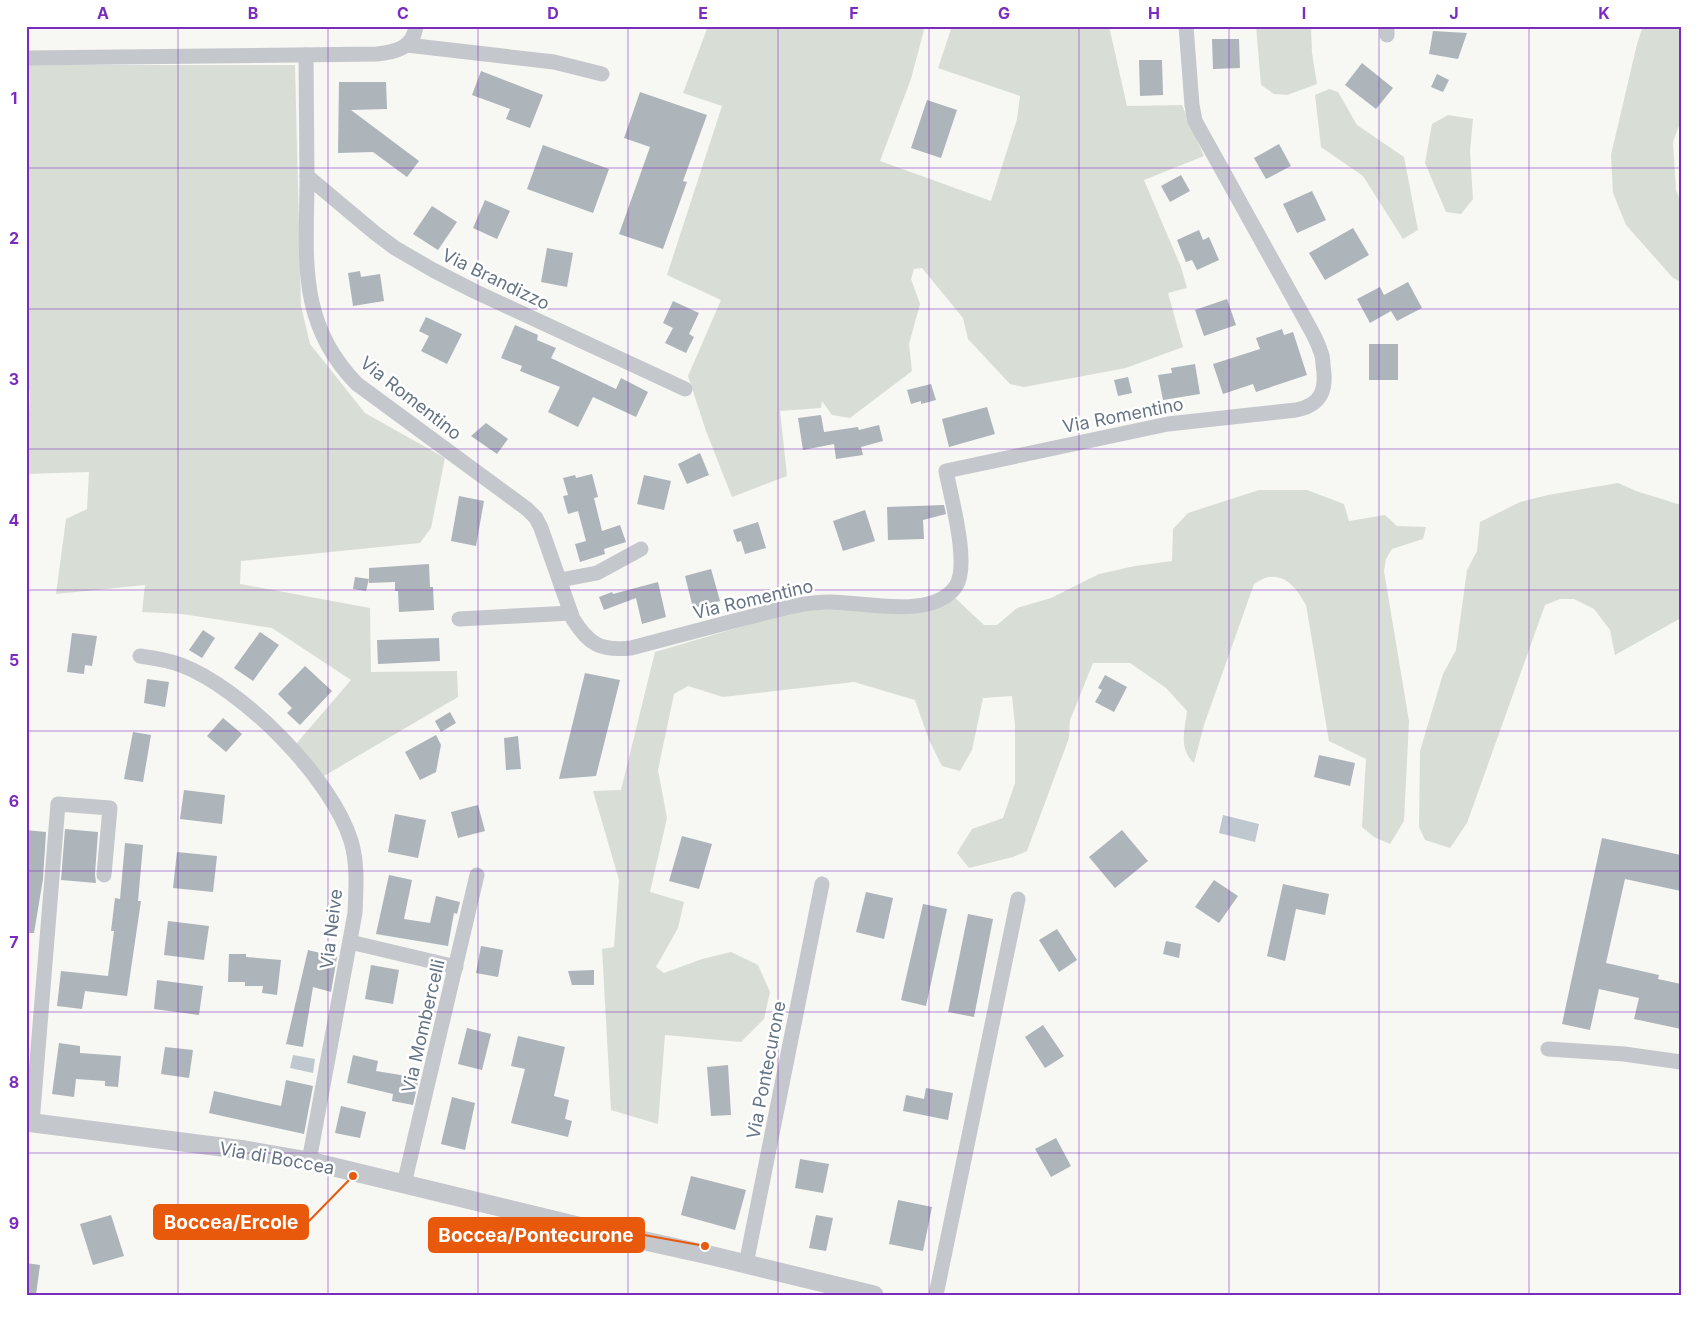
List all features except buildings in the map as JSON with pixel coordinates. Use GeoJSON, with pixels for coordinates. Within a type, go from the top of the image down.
{"type":"FeatureCollection","features":[{"type":"Feature","properties":{"kind":"street"},"geometry":{"type":"LineString","coordinates":[[26,58],[377,54],[395,51],[407,45],[412,39],[416,26]]}},
{"type":"Feature","properties":{"kind":"street","name":"Via Romentino"},"geometry":{"type":"LineString","coordinates":[[306,55],[307,253],[309,290],[325,343],[357,384],[527,509],[536,518],[571,613],[580,630],[588,639],[607,648],[619,649],[631,648],[784,608],[810,604],[852,602],[903,607],[939,600],[952,592],[960,578],[960,542],[946,471],[1146,428],[1188,421],[1296,410],[1317,401],[1324,385],[1321,351],[1195,121],[1186,26]]}},
{"type":"Feature","properties":{"kind":"street"},"geometry":{"type":"LineString","coordinates":[[407,45],[554,62],[602,74]]}},
{"type":"Feature","properties":{"kind":"street","name":"Via Brandizzo"},"geometry":{"type":"LineString","coordinates":[[307,176],[395,248],[433,270],[685,389]]}},
{"type":"Feature","properties":{"kind":"street"},"geometry":{"type":"LineString","coordinates":[[560,580],[597,573],[641,549]]}},
{"type":"Feature","properties":{"kind":"street"},"geometry":{"type":"LineString","coordinates":[[459,619],[571,613]]}},
{"type":"Feature","properties":{"kind":"street","name":"Via Neive"},"geometry":{"type":"LineString","coordinates":[[140,656],[157,658],[182,665],[206,677],[272,728],[317,778],[335,804],[351,842],[356,878],[355,913],[309,1161]]}},
{"type":"Feature","properties":{"kind":"street"},"geometry":{"type":"LineString","coordinates":[[29,1123],[58,804],[110,808],[104,875]]}},
{"type":"Feature","properties":{"kind":"street","name":"Via Mombercelli"},"geometry":{"type":"LineString","coordinates":[[404,1184],[477,875]]}},
{"type":"Feature","properties":{"kind":"street","name":"Via Pontecurone"},"geometry":{"type":"LineString","coordinates":[[746,1264],[822,884]]}},
{"type":"Feature","properties":{"kind":"street"},"geometry":{"type":"LineString","coordinates":[[936,1295],[1018,900]]}},
{"type":"Feature","properties":{"kind":"street"},"geometry":{"type":"LineString","coordinates":[[350,942],[456,966]]}},
{"type":"Feature","properties":{"kind":"street"},"geometry":{"type":"LineString","coordinates":[[1548,1049],[1624,1054],[1681,1062]]}},
{"type":"Feature","properties":{"kind":"street","name":"Via di Boccea"},"geometry":{"type":"LineString","coordinates":[[29,1123],[245,1150],[309,1161],[874,1295]]}},
{"type":"Feature","properties":{"kind":"shaded area"},"geometry":{"type":"Polygon","coordinates":[[[708,26],[925,26],[911,79],[880,161],[991,201],[1017,119],[1020,96],[938,68],[952,26],[1109,26],[1127,106],[1182,105],[1204,156],[1144,180],[1181,267],[1187,288],[1168,293],[1183,347],[1126,368],[1024,387],[1010,384],[968,339],[963,318],[922,268],[914,269],[911,279],[920,304],[909,344],[912,371],[850,418],[832,415],[822,401],[821,408],[780,411],[787,476],[732,497],[706,431],[688,376],[721,300],[667,275],[722,106],[683,93],[708,26]]]}},
{"type":"Feature","properties":{"kind":"shaded area"},"geometry":{"type":"Polygon","coordinates":[[[1256,26],[1311,26],[1312,53],[1317,84],[1287,95],[1274,94],[1261,85],[1256,26]]]}},
{"type":"Feature","properties":{"kind":"shaded area"},"geometry":{"type":"Polygon","coordinates":[[[1643,26],[1681,26],[1681,120],[1673,142],[1676,190],[1681,203],[1681,282],[1673,278],[1626,225],[1613,193],[1611,155],[1643,26]]]}},
{"type":"Feature","properties":{"kind":"shaded area"},"geometry":{"type":"Polygon","coordinates":[[[26,65],[295,65],[301,306],[310,344],[365,413],[445,458],[431,528],[420,543],[241,561],[240,584],[370,608],[371,672],[457,671],[458,697],[324,776],[296,744],[351,680],[272,628],[182,614],[142,612],[145,585],[56,594],[66,519],[87,509],[89,472],[26,474],[30,394],[26,374],[26,65]]]}},
{"type":"Feature","properties":{"kind":"shaded area"},"geometry":{"type":"Polygon","coordinates":[[[1329,89],[1338,92],[1357,125],[1404,157],[1418,230],[1403,239],[1363,176],[1321,147],[1315,95],[1329,89]]]}},
{"type":"Feature","properties":{"kind":"shaded area"},"geometry":{"type":"Polygon","coordinates":[[[1448,115],[1473,119],[1470,151],[1473,199],[1461,214],[1446,212],[1425,163],[1432,124],[1448,115]]]}},
{"type":"Feature","properties":{"kind":"shaded area"},"geometry":{"type":"Polygon","coordinates":[[[1618,483],[1636,491],[1681,505],[1681,618],[1615,655],[1610,630],[1594,609],[1574,599],[1560,599],[1545,605],[1467,823],[1450,848],[1425,840],[1419,827],[1420,751],[1443,674],[1456,650],[1467,570],[1477,551],[1480,522],[1520,502],[1548,495],[1618,483]]]}},
{"type":"Feature","properties":{"kind":"shaded area"},"geometry":{"type":"Polygon","coordinates":[[[1259,490],[1307,490],[1344,504],[1349,521],[1385,515],[1397,526],[1426,527],[1423,539],[1392,549],[1386,559],[1384,571],[1409,721],[1404,821],[1390,844],[1374,837],[1362,827],[1366,759],[1329,741],[1306,605],[1292,585],[1276,577],[1265,578],[1254,584],[1204,725],[1194,763],[1184,745],[1187,711],[1166,688],[1130,663],[1093,663],[1070,720],[1069,738],[1027,851],[1013,857],[969,868],[957,853],[972,829],[1003,818],[1015,783],[1015,725],[1012,696],[983,698],[972,750],[960,771],[942,766],[929,740],[915,700],[854,682],[723,697],[688,686],[674,694],[658,770],[667,818],[650,892],[684,902],[678,928],[656,967],[664,973],[702,959],[731,952],[758,965],[770,992],[764,1019],[741,1042],[665,1035],[658,1124],[611,1110],[602,949],[614,947],[619,880],[593,791],[621,790],[655,652],[788,613],[953,596],[984,625],[997,625],[1017,608],[1051,598],[1099,574],[1135,566],[1172,561],[1173,529],[1188,513],[1259,490]]]}},
{"type":"Feature","properties":{"kind":"shaded area"},"geometry":{"type":"Polygon","coordinates":[[[1223,815],[1259,824],[1255,842],[1219,833],[1223,815]]]}},
{"type":"Feature","properties":{"kind":"shaded area"},"geometry":{"type":"Polygon","coordinates":[[[293,1055],[315,1059],[313,1073],[290,1068],[293,1055]]]}},
{"type":"Feature","properties":{"kind":"place","name":"Boccea/Ercole"},"geometry":{"type":"Point","coordinates":[353,1176]}},
{"type":"Feature","properties":{"kind":"place","name":"Boccea/Pontecurone"},"geometry":{"type":"Point","coordinates":[705,1246]}}]}
